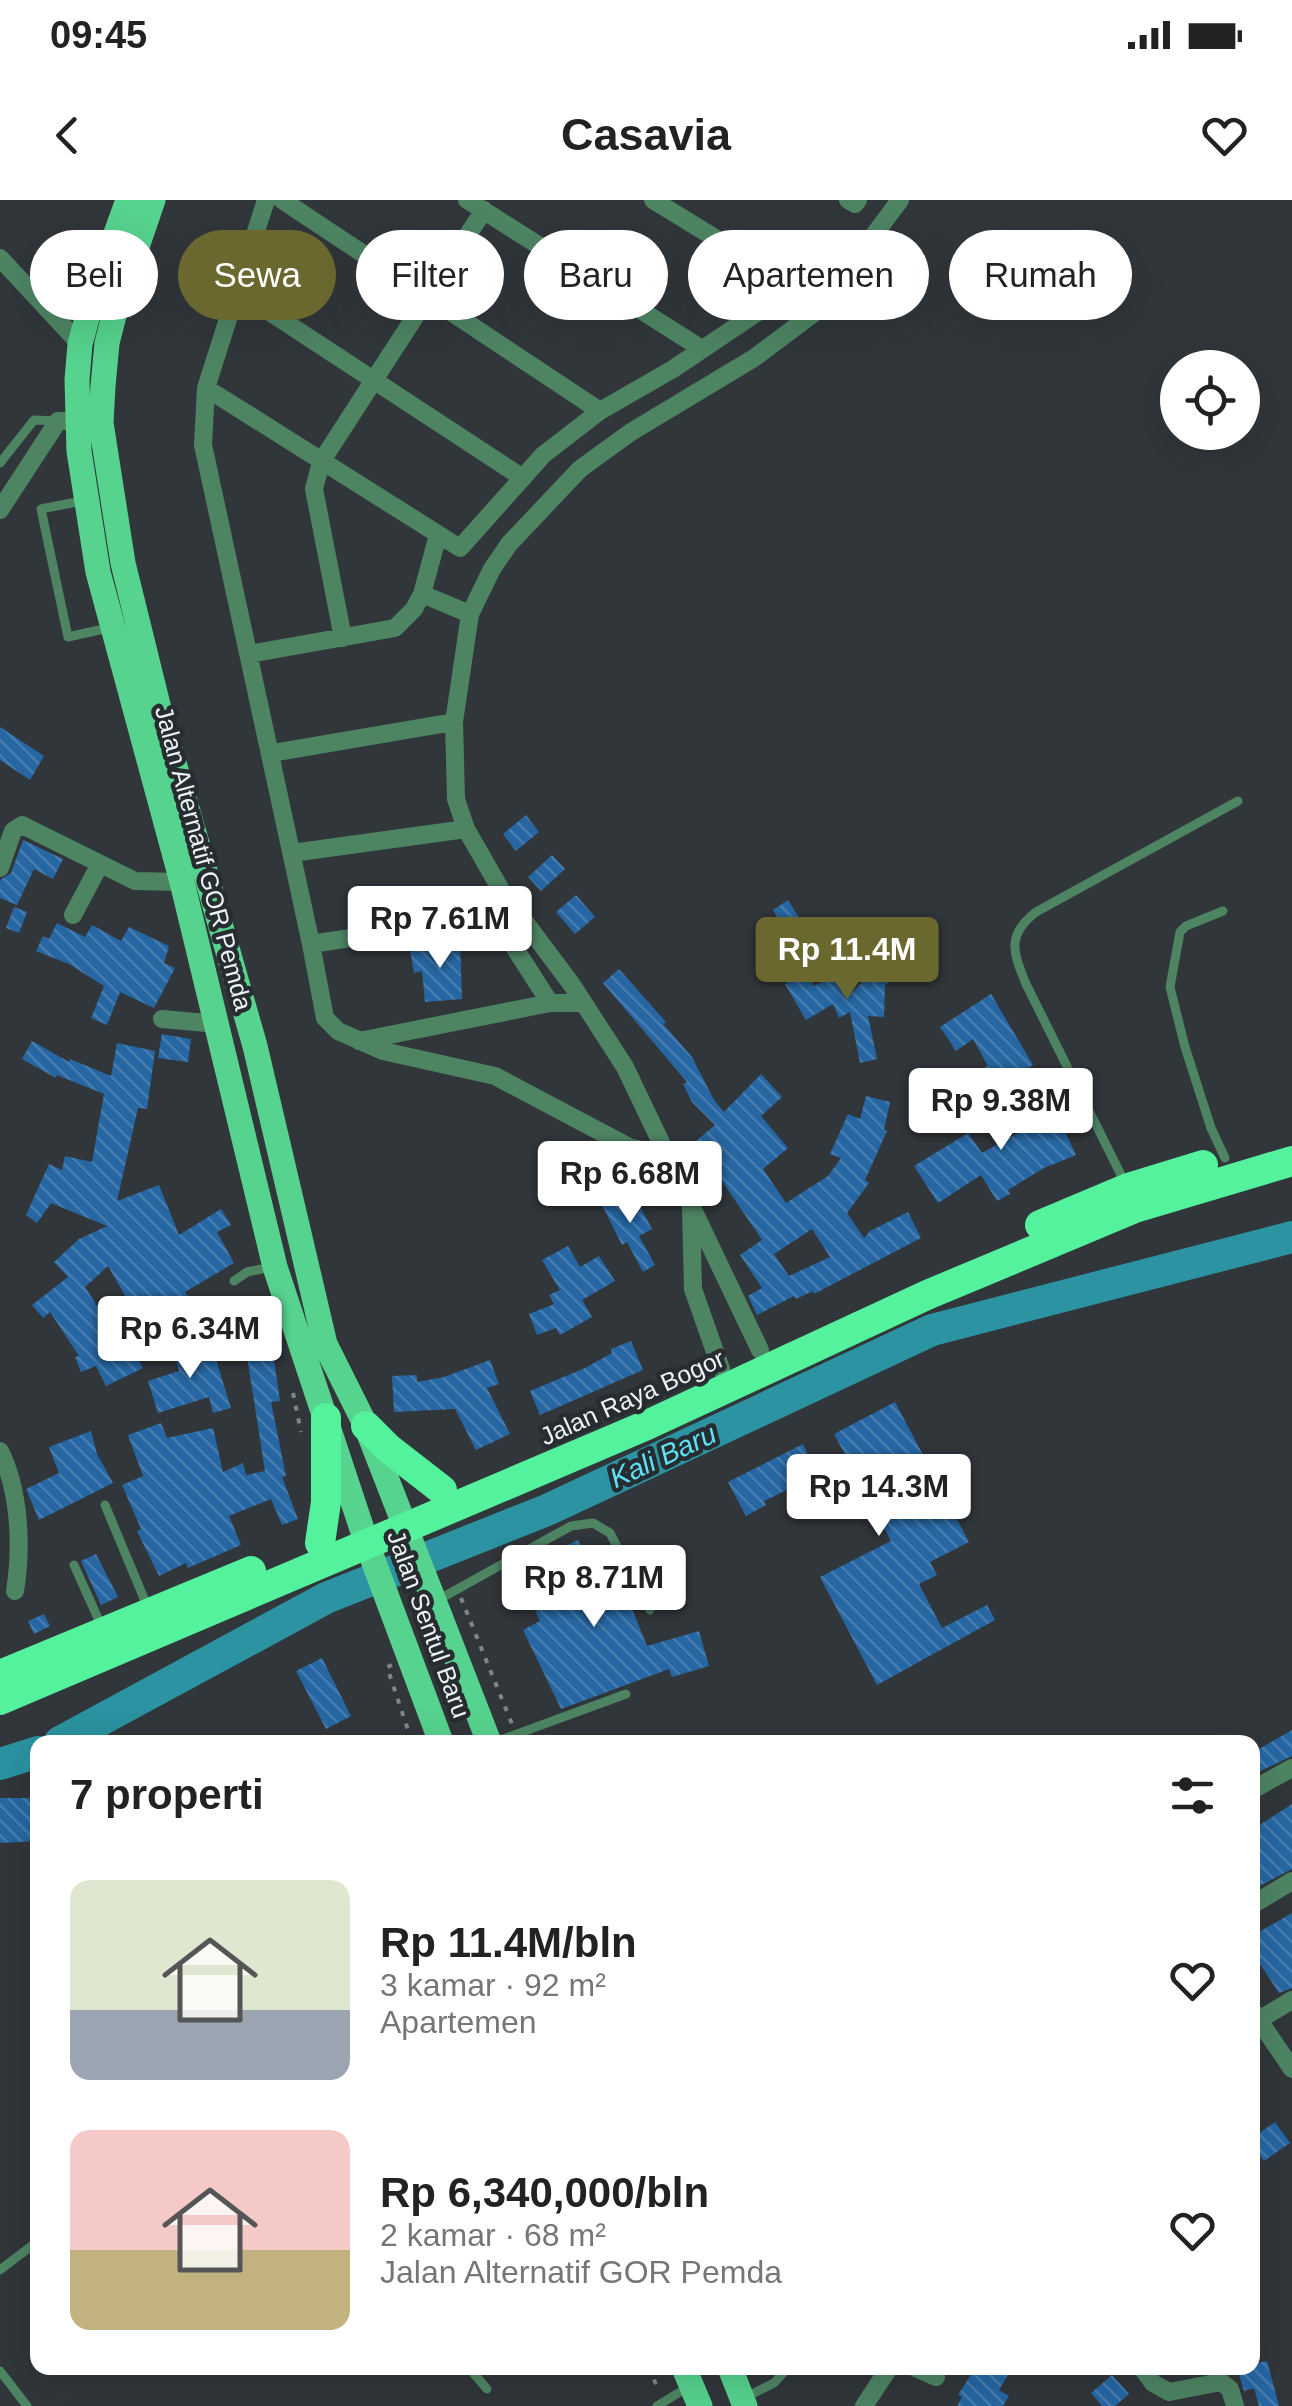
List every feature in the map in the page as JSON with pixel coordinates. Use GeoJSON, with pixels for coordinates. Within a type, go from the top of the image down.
{"type":"FeatureCollection","features":[{"type":"Feature","properties":{"kind":"highway","name":"Jalan Raya Bogor"},"geometry":{"type":"LineString","coordinates":[[0,1700],[366,1541],[647,1425],[844,1322],[1128,1188],[1292,1140]]}},
{"type":"Feature","properties":{"kind":"highway","name":"Jalan Raya Bogor"},"geometry":{"type":"LineString","coordinates":[[406,1527],[442,1490],[638,1408],[760,1350],[927,1295],[1134,1208],[1292,1162]]}},
{"type":"Feature","properties":{"kind":"highway"},"geometry":{"type":"LineString","coordinates":[[320,1543],[326,1502],[326,1418]]}},
{"type":"Feature","properties":{"kind":"highway"},"geometry":{"type":"LineString","coordinates":[[366,1426],[442,1490]]}},
{"type":"Feature","properties":{"kind":"highway","name":"Jalan Raya Bogor"},"geometry":{"type":"LineString","coordinates":[[0,1675],[320,1543],[366,1541]]}},
{"type":"Feature","properties":{"kind":"main road","name":"Jalan Alternatif GOR Pemda"},"geometry":{"type":"LineString","coordinates":[[128,200],[92,300],[67,421],[110,627],[182,882],[275,1267],[366,1541]]}},
{"type":"Feature","properties":{"kind":"main road","name":"Jalan Alternatif GOR Pemda"},"geometry":{"type":"LineString","coordinates":[[153,200],[112,326],[103,386],[101,423],[122,562],[162,721],[255,1046],[325,1344],[366,1426],[406,1527]]}},
{"type":"Feature","properties":{"kind":"main road","name":"Jalan Sentul Baru"},"geometry":{"type":"LineString","coordinates":[[406,1527],[441,1594],[490,1735]]}},
{"type":"Feature","properties":{"kind":"main road","name":"Jalan Sentul Baru"},"geometry":{"type":"LineString","coordinates":[[366,1541],[438,1735]]}},
{"type":"Feature","properties":{"kind":"main road"},"geometry":{"type":"LineString","coordinates":[[733,2375],[743,2402]]}},
{"type":"Feature","properties":{"kind":"street"},"geometry":{"type":"LineString","coordinates":[[256,230],[266,200]]}},
{"type":"Feature","properties":{"kind":"street"},"geometry":{"type":"LineString","coordinates":[[282,200],[356,249]]}},
{"type":"Feature","properties":{"kind":"street"},"geometry":{"type":"LineString","coordinates":[[467,200],[702,349]]}},
{"type":"Feature","properties":{"kind":"street"},"geometry":{"type":"LineString","coordinates":[[206,388],[460,548],[543,456],[600,411],[764,308],[775,280],[769,271],[653,200]]}},
{"type":"Feature","properties":{"kind":"street"},"geometry":{"type":"LineString","coordinates":[[848,200],[855,204],[858,200]]}},
{"type":"Feature","properties":{"kind":"street"},"geometry":{"type":"LineString","coordinates":[[760,1350],[625,1067],[501,890],[466,829],[456,799],[454,722],[470,614],[492,568],[509,544],[580,469],[631,432],[754,358],[818,310],[900,200]]}},
{"type":"Feature","properties":{"kind":"street"},"geometry":{"type":"LineString","coordinates":[[471,230],[484,210]]}},
{"type":"Feature","properties":{"kind":"street"},"geometry":{"type":"LineString","coordinates":[[0,258],[80,344]]}},
{"type":"Feature","properties":{"kind":"street"},"geometry":{"type":"LineString","coordinates":[[227,320],[206,388],[203,445],[272,753],[325,1018],[338,1031],[383,1052],[495,1076],[628,1148],[667,1156]]}},
{"type":"Feature","properties":{"kind":"street"},"geometry":{"type":"LineString","coordinates":[[281,320],[523,478]]}},
{"type":"Feature","properties":{"kind":"street"},"geometry":{"type":"LineString","coordinates":[[343,638],[314,489],[321,462],[410,320]]}},
{"type":"Feature","properties":{"kind":"street"},"geometry":{"type":"LineString","coordinates":[[462,320],[600,411]]}},
{"type":"Feature","properties":{"kind":"street"},"geometry":{"type":"LineString","coordinates":[[0,510],[67,421]]}},
{"type":"Feature","properties":{"kind":"street"},"geometry":{"type":"LineString","coordinates":[[249,654],[395,628],[414,609],[422,594],[438,535]]}},
{"type":"Feature","properties":{"kind":"street"},"geometry":{"type":"LineString","coordinates":[[422,594],[470,614]]}},
{"type":"Feature","properties":{"kind":"street"},"geometry":{"type":"LineString","coordinates":[[272,753],[454,722]]}},
{"type":"Feature","properties":{"kind":"street"},"geometry":{"type":"LineString","coordinates":[[0,868],[18,825],[136,882],[182,882]]}},
{"type":"Feature","properties":{"kind":"street"},"geometry":{"type":"LineString","coordinates":[[292,853],[466,829]]}},
{"type":"Feature","properties":{"kind":"street"},"geometry":{"type":"LineString","coordinates":[[73,916],[100,864]]}},
{"type":"Feature","properties":{"kind":"street"},"geometry":{"type":"LineString","coordinates":[[311,944],[490,917],[500,924],[550,1003]]}},
{"type":"Feature","properties":{"kind":"street"},"geometry":{"type":"LineString","coordinates":[[359,1041],[550,1003],[583,1003]]}},
{"type":"Feature","properties":{"kind":"street"},"geometry":{"type":"LineString","coordinates":[[162,1019],[218,1024]]}},
{"type":"Feature","properties":{"kind":"street"},"geometry":{"type":"LineString","coordinates":[[690,1203],[690,1274],[720,1369]]}},
{"type":"Feature","properties":{"kind":"street"},"geometry":{"type":"LineString","coordinates":[[0,1451],[13,1486],[18,1575],[15,1591]]}},
{"type":"Feature","properties":{"kind":"street"},"geometry":{"type":"LineString","coordinates":[[1260,1786],[1292,1768]]}},
{"type":"Feature","properties":{"kind":"street"},"geometry":{"type":"LineString","coordinates":[[1260,1899],[1292,1881]]}},
{"type":"Feature","properties":{"kind":"street"},"geometry":{"type":"LineString","coordinates":[[1260,2013],[1292,2000]]}},
{"type":"Feature","properties":{"kind":"street"},"geometry":{"type":"LineString","coordinates":[[1260,2021],[1292,2069]]}},
{"type":"Feature","properties":{"kind":"street"},"geometry":{"type":"LineString","coordinates":[[864,2406],[884,2375]]}},
{"type":"Feature","properties":{"kind":"street"},"geometry":{"type":"LineString","coordinates":[[1147,2375],[1168,2392],[1221,2382],[1230,2389],[1235,2406]]}},
{"type":"Feature","properties":{"kind":"lane"},"geometry":{"type":"LineString","coordinates":[[0,463],[34,420],[67,421]]}},
{"type":"Feature","properties":{"kind":"lane"},"geometry":{"type":"LineString","coordinates":[[85,500],[42,509],[68,637],[110,627]]}},
{"type":"Feature","properties":{"kind":"lane"},"geometry":{"type":"LineString","coordinates":[[1128,1188],[1026,984],[1013,952],[1016,935],[1036,912],[1238,801]]}},
{"type":"Feature","properties":{"kind":"lane"},"geometry":{"type":"LineString","coordinates":[[1223,911],[1180,932],[1170,987],[1184,1047],[1225,1158]]}},
{"type":"Feature","properties":{"kind":"lane"},"geometry":{"type":"LineString","coordinates":[[234,1281],[247,1272],[275,1267]]}},
{"type":"Feature","properties":{"kind":"lane"},"geometry":{"type":"LineString","coordinates":[[105,1506],[150,1611]]}},
{"type":"Feature","properties":{"kind":"lane"},"geometry":{"type":"LineString","coordinates":[[441,1594],[572,1526],[592,1523],[610,1533],[650,1610]]}},
{"type":"Feature","properties":{"kind":"lane"},"geometry":{"type":"LineString","coordinates":[[74,1565],[103,1633]]}},
{"type":"Feature","properties":{"kind":"lane"},"geometry":{"type":"LineString","coordinates":[[511,1735],[626,1694]]}},
{"type":"Feature","properties":{"kind":"lane"},"geometry":{"type":"LineString","coordinates":[[0,2270],[30,2248]]}},
{"type":"Feature","properties":{"kind":"lane"},"geometry":{"type":"LineString","coordinates":[[0,2371],[24,2402],[11,2406]]}},
{"type":"Feature","properties":{"kind":"lane"},"geometry":{"type":"LineString","coordinates":[[475,2375],[487,2390]]}},
{"type":"Feature","properties":{"kind":"lane"},"geometry":{"type":"LineString","coordinates":[[743,2402],[781,2375]]}},
{"type":"Feature","properties":{"kind":"lane"},"geometry":{"type":"LineString","coordinates":[[661,2403],[692,2386]]}},
{"type":"Feature","properties":{"kind":"path"},"geometry":{"type":"LineString","coordinates":[[441,1594],[516,1733]]}},
{"type":"Feature","properties":{"kind":"path"},"geometry":{"type":"LineString","coordinates":[[408,1657],[387,1668],[410,1735]]}},
{"type":"Feature","properties":{"kind":"path"},"geometry":{"type":"LineString","coordinates":[[651,2375],[661,2403]]}},
{"type":"Feature","properties":{"kind":"building"},"geometry":{"type":"Polygon","coordinates":[[[0,727],[44,756],[30,780],[0,760],[0,727]]]}},
{"type":"Feature","properties":{"kind":"building"},"geometry":{"type":"Polygon","coordinates":[[[526,815],[539,832],[516,851],[503,834],[526,815]]]}},
{"type":"Feature","properties":{"kind":"building"},"geometry":{"type":"Polygon","coordinates":[[[23,840],[63,859],[53,879],[34,869],[17,905],[0,898],[0,880],[11,873],[23,840]]]}},
{"type":"Feature","properties":{"kind":"building"},"geometry":{"type":"Polygon","coordinates":[[[552,855],[565,869],[541,891],[528,877],[552,855]]]}},
{"type":"Feature","properties":{"kind":"building"},"geometry":{"type":"Polygon","coordinates":[[[576,895],[595,917],[575,934],[556,912],[576,895]]]}},
{"type":"Feature","properties":{"kind":"building"},"geometry":{"type":"Polygon","coordinates":[[[788,900],[803,924],[788,934],[773,910],[788,900]]]}},
{"type":"Feature","properties":{"kind":"building"},"geometry":{"type":"Polygon","coordinates":[[[14,907],[27,912],[19,933],[6,928],[14,907]]]}},
{"type":"Feature","properties":{"kind":"building"},"geometry":{"type":"Polygon","coordinates":[[[57,923],[85,937],[92,925],[121,941],[129,927],[169,946],[164,963],[175,968],[154,1008],[120,992],[107,1025],[91,1018],[104,986],[69,964],[36,951],[43,936],[49,939],[57,923]]]}},
{"type":"Feature","properties":{"kind":"building"},"geometry":{"type":"Polygon","coordinates":[[[460,941],[462,999],[425,1002],[422,971],[414,973],[410,950],[460,941]]]}},
{"type":"Feature","properties":{"kind":"building"},"geometry":{"type":"Polygon","coordinates":[[[884,960],[897,973],[885,985],[884,1017],[868,1016],[877,1059],[860,1063],[850,1012],[839,1018],[833,1004],[806,1020],[785,984],[806,972],[814,986],[841,973],[851,993],[884,960]]]}},
{"type":"Feature","properties":{"kind":"building"},"geometry":{"type":"Polygon","coordinates":[[[619,969],[692,1057],[724,1112],[761,1074],[782,1097],[761,1116],[788,1148],[763,1169],[786,1203],[828,1176],[841,1158],[830,1154],[848,1114],[860,1119],[866,1096],[890,1102],[884,1130],[887,1131],[865,1180],[869,1183],[847,1213],[864,1238],[908,1212],[921,1238],[814,1294],[813,1291],[796,1299],[794,1296],[757,1315],[748,1296],[762,1288],[740,1255],[762,1240],[716,1172],[708,1179],[684,1151],[715,1125],[692,1102],[683,1084],[687,1082],[603,983],[619,969]],[[812,1229],[774,1254],[789,1276],[830,1257],[812,1229]]]}},
{"type":"Feature","properties":{"kind":"building"},"geometry":{"type":"Polygon","coordinates":[[[991,994],[1033,1065],[995,1088],[983,1069],[988,1066],[973,1039],[956,1051],[940,1027],[991,994]]]}},
{"type":"Feature","properties":{"kind":"building"},"geometry":{"type":"Polygon","coordinates":[[[162,1034],[191,1039],[188,1062],[158,1058],[162,1034]]]}},
{"type":"Feature","properties":{"kind":"building"},"geometry":{"type":"Polygon","coordinates":[[[32,1041],[69,1062],[70,1059],[111,1076],[117,1043],[155,1051],[147,1109],[138,1108],[117,1201],[159,1185],[179,1235],[221,1209],[231,1225],[217,1232],[234,1263],[185,1292],[190,1300],[160,1315],[170,1331],[134,1352],[143,1368],[106,1386],[96,1366],[81,1372],[75,1357],[79,1356],[50,1312],[43,1318],[32,1305],[68,1277],[54,1262],[79,1239],[107,1226],[51,1203],[37,1223],[26,1215],[49,1164],[62,1170],[65,1156],[92,1162],[104,1094],[57,1075],[56,1078],[22,1059],[32,1041]],[[108,1266],[85,1287],[111,1327],[135,1313],[108,1266]]]}},
{"type":"Feature","properties":{"kind":"building"},"geometry":{"type":"Polygon","coordinates":[[[1044,1087],[1076,1155],[1044,1168],[997,1201],[981,1175],[938,1203],[914,1166],[968,1133],[982,1153],[1025,1129],[1012,1102],[1044,1087]]]}},
{"type":"Feature","properties":{"kind":"building"},"geometry":{"type":"Polygon","coordinates":[[[631,1190],[652,1229],[639,1236],[655,1265],[643,1272],[627,1242],[622,1245],[602,1205],[631,1190]]]}},
{"type":"Feature","properties":{"kind":"building"},"geometry":{"type":"Polygon","coordinates":[[[568,1246],[580,1267],[599,1256],[615,1281],[582,1300],[592,1317],[560,1335],[556,1328],[537,1335],[529,1314],[554,1304],[549,1295],[560,1290],[542,1260],[568,1246]]]}},
{"type":"Feature","properties":{"kind":"building"},"geometry":{"type":"Polygon","coordinates":[[[185,1335],[190,1357],[213,1350],[231,1408],[213,1413],[209,1397],[158,1413],[148,1381],[179,1371],[170,1338],[185,1335]]]}},
{"type":"Feature","properties":{"kind":"building"},"geometry":{"type":"Polygon","coordinates":[[[271,1340],[280,1401],[271,1402],[286,1476],[282,1477],[298,1519],[282,1525],[271,1499],[229,1516],[241,1545],[159,1576],[137,1531],[141,1529],[122,1485],[143,1476],[128,1435],[161,1423],[167,1438],[213,1428],[223,1472],[243,1463],[246,1475],[265,1471],[245,1344],[271,1340]]]}},
{"type":"Feature","properties":{"kind":"building"},"geometry":{"type":"Polygon","coordinates":[[[631,1341],[643,1370],[540,1415],[530,1391],[585,1368],[612,1353],[611,1349],[631,1341]]]}},
{"type":"Feature","properties":{"kind":"building"},"geometry":{"type":"Polygon","coordinates":[[[490,1360],[499,1384],[487,1388],[510,1434],[476,1450],[455,1409],[394,1412],[392,1376],[417,1375],[417,1382],[444,1377],[490,1360]]]}},
{"type":"Feature","properties":{"kind":"building"},"geometry":{"type":"Polygon","coordinates":[[[895,1402],[969,1542],[930,1562],[937,1575],[919,1584],[942,1628],[987,1605],[995,1620],[877,1685],[820,1577],[891,1541],[863,1488],[835,1503],[829,1493],[800,1507],[791,1488],[764,1501],[766,1505],[746,1516],[728,1482],[803,1444],[818,1476],[847,1458],[834,1434],[895,1402]]]}},
{"type":"Feature","properties":{"kind":"building"},"geometry":{"type":"Polygon","coordinates":[[[91,1431],[97,1454],[113,1483],[39,1520],[26,1489],[59,1473],[49,1447],[91,1431]]]}},
{"type":"Feature","properties":{"kind":"building"},"geometry":{"type":"Polygon","coordinates":[[[578,1540],[596,1576],[615,1567],[647,1646],[699,1631],[709,1666],[672,1677],[669,1669],[561,1709],[523,1630],[540,1621],[516,1569],[578,1540]]]}},
{"type":"Feature","properties":{"kind":"building"},"geometry":{"type":"Polygon","coordinates":[[[96,1554],[118,1597],[101,1605],[81,1561],[96,1554]]]}},
{"type":"Feature","properties":{"kind":"building"},"geometry":{"type":"Polygon","coordinates":[[[44,1614],[50,1626],[34,1634],[28,1621],[44,1614]]]}},
{"type":"Feature","properties":{"kind":"building"},"geometry":{"type":"Polygon","coordinates":[[[322,1658],[351,1716],[326,1729],[296,1671],[322,1658]]]}},
{"type":"Feature","properties":{"kind":"building"},"geometry":{"type":"Polygon","coordinates":[[[1292,1730],[1292,1756],[1260,1771],[1260,1748],[1292,1730]]]}},
{"type":"Feature","properties":{"kind":"building"},"geometry":{"type":"Polygon","coordinates":[[[0,1798],[30,1798],[30,1841],[0,1843],[0,1798]]]}},
{"type":"Feature","properties":{"kind":"building"},"geometry":{"type":"Polygon","coordinates":[[[1292,1804],[1292,1869],[1260,1886],[1260,1825],[1292,1804]]]}},
{"type":"Feature","properties":{"kind":"building"},"geometry":{"type":"Polygon","coordinates":[[[1292,1913],[1292,1988],[1279,1993],[1260,1964],[1260,1931],[1292,1913]]]}},
{"type":"Feature","properties":{"kind":"building"},"geometry":{"type":"Polygon","coordinates":[[[1275,2122],[1290,2143],[1264,2161],[1260,2156],[1260,2132],[1275,2122]]]}},
{"type":"Feature","properties":{"kind":"building"},"geometry":{"type":"Polygon","coordinates":[[[1267,2361],[1279,2406],[1259,2406],[1254,2388],[1244,2391],[1239,2375],[1260,2375],[1260,2362],[1267,2361]]]}},
{"type":"Feature","properties":{"kind":"building"},"geometry":{"type":"Polygon","coordinates":[[[971,2375],[1008,2375],[999,2390],[1009,2396],[1003,2406],[957,2406],[962,2397],[958,2395],[971,2375]]]}},
{"type":"Feature","properties":{"kind":"building"},"geometry":{"type":"Polygon","coordinates":[[[1112,2375],[1129,2394],[1115,2406],[1102,2406],[1091,2393],[1112,2375]]]}},
{"type":"Feature","properties":{"kind":"waterway","name":"Kali Baru"},"geometry":{"type":"LineString","coordinates":[[73,1735],[326,1598],[547,1510],[932,1330],[1292,1237]]}},
{"type":"Feature","properties":{"kind":"waterway","name":"Kali Baru"},"geometry":{"type":"LineString","coordinates":[[0,1764],[30,1755]]}}]}
